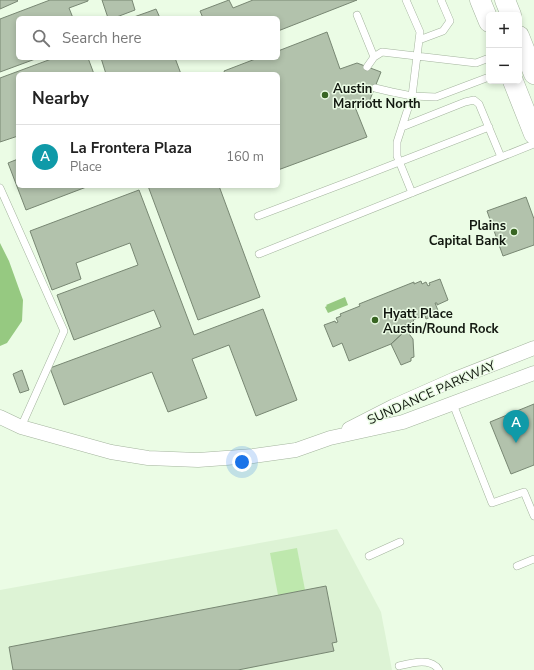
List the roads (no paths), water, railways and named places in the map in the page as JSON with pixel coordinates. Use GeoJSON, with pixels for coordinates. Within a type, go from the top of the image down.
{"type":"FeatureCollection","features":[{"type":"Feature","properties":{"kind":"street"},"geometry":{"type":"LineString","coordinates":[[480,0],[486,15]]}},
{"type":"Feature","properties":{"kind":"street"},"geometry":{"type":"LineString","coordinates":[[505,0],[510,12]]}},
{"type":"Feature","properties":{"kind":"street"},"geometry":{"type":"LineString","coordinates":[[523,50],[534,74]]}},
{"type":"Feature","properties":{"kind":"street"},"geometry":{"type":"LineString","coordinates":[[514,84],[534,134]]}},
{"type":"Feature","properties":{"kind":"street","name":"SUNDANCE PARKWAY"},"geometry":{"type":"LineString","coordinates":[[330,438],[394,406],[455,379],[534,348]]}},
{"type":"Feature","properties":{"kind":"street","name":"SUNDANCE PARKWAY"},"geometry":{"type":"LineString","coordinates":[[0,417],[21,428],[111,452],[148,458],[198,460],[253,456],[296,450],[330,438],[403,422],[534,373]]}},
{"type":"Feature","properties":{"kind":"lane"},"geometry":{"type":"LineString","coordinates":[[406,0],[420,32],[412,96],[397,142],[397,156],[412,193]]}},
{"type":"Feature","properties":{"kind":"lane"},"geometry":{"type":"LineString","coordinates":[[419,40],[443,31],[450,21],[441,0]]}},
{"type":"Feature","properties":{"kind":"lane"},"geometry":{"type":"LineString","coordinates":[[357,15],[374,57]]}},
{"type":"Feature","properties":{"kind":"lane"},"geometry":{"type":"LineString","coordinates":[[367,67],[374,57],[382,52],[476,63],[486,59]]}},
{"type":"Feature","properties":{"kind":"lane"},"geometry":{"type":"LineString","coordinates":[[375,88],[412,96],[436,97],[486,78]]}},
{"type":"Feature","properties":{"kind":"lane"},"geometry":{"type":"LineString","coordinates":[[402,126],[474,100],[479,104],[501,158]]}},
{"type":"Feature","properties":{"kind":"lane"},"geometry":{"type":"LineString","coordinates":[[258,216],[489,127]]}},
{"type":"Feature","properties":{"kind":"lane"},"geometry":{"type":"LineString","coordinates":[[259,254],[534,144]]}},
{"type":"Feature","properties":{"kind":"lane"},"geometry":{"type":"LineString","coordinates":[[0,188],[64,331],[21,428]]}},
{"type":"Feature","properties":{"kind":"lane"},"geometry":{"type":"LineString","coordinates":[[454,404],[492,503],[524,492],[534,516]]}},
{"type":"Feature","properties":{"kind":"lane"},"geometry":{"type":"LineString","coordinates":[[369,556],[400,542]]}},
{"type":"Feature","properties":{"kind":"lane"},"geometry":{"type":"LineString","coordinates":[[517,566],[534,559]]}},
{"type":"Feature","properties":{"kind":"lane"},"geometry":{"type":"LineString","coordinates":[[399,666],[426,662],[433,664],[439,670]]}},
{"type":"Feature","properties":{"kind":"place","name":"Austin Marriott North"},"geometry":{"type":"Point","coordinates":[325,95]}},
{"type":"Feature","properties":{"kind":"place","name":"Plains Capital Bank"},"geometry":{"type":"Point","coordinates":[514,232]}},
{"type":"Feature","properties":{"kind":"place","name":"Hyatt Place Austin/Round Rock"},"geometry":{"type":"Point","coordinates":[375,320]}},
{"type":"Feature","properties":{"kind":"place","name":"La Frontera Plaza"},"geometry":{"type":"Point","coordinates":[516,443]}}]}
